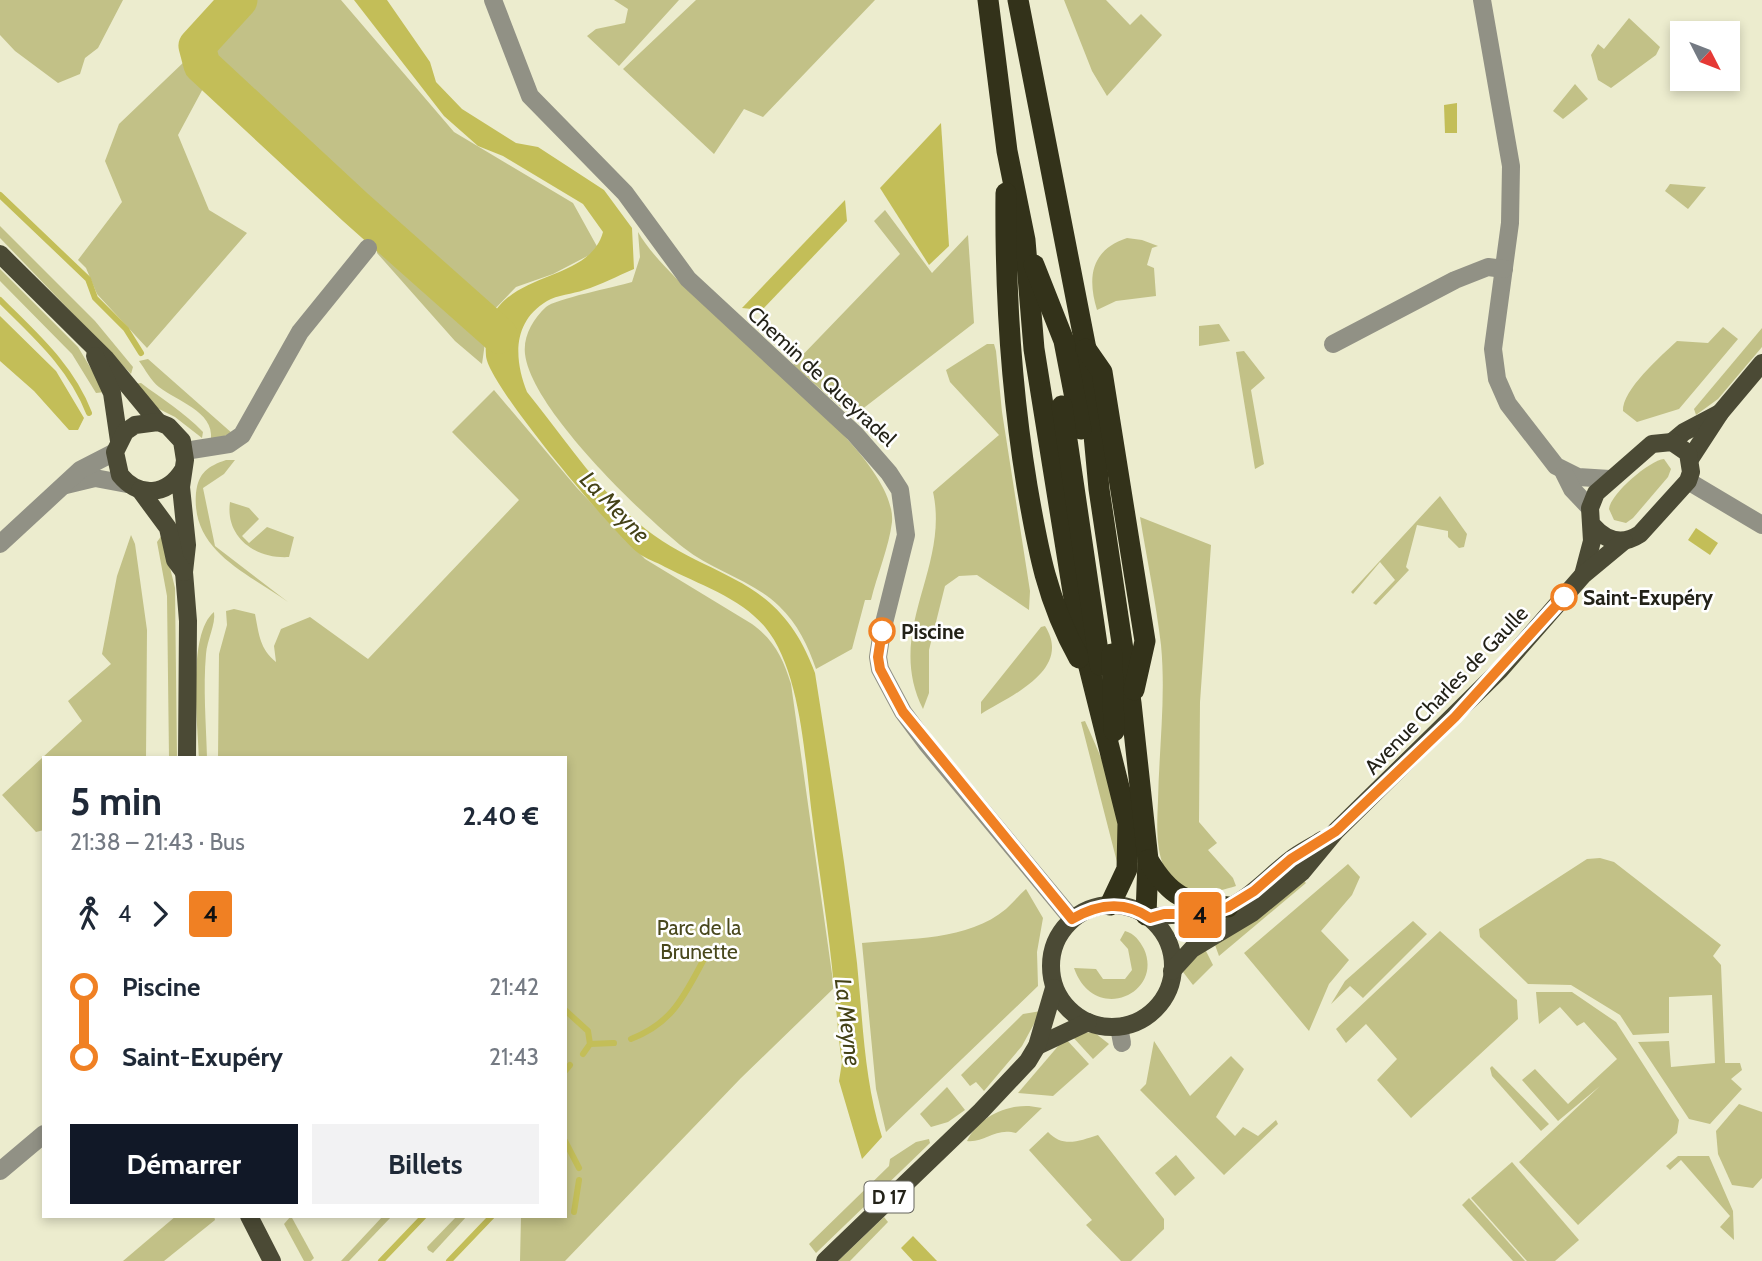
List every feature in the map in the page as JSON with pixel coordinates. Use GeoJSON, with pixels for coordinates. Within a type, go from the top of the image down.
{"type":"FeatureCollection","features":[{"type":"Feature","properties":{"kind":"highway"},"geometry":{"type":"LineString","coordinates":[[988,0],[1007,151],[1025,240],[1051,344],[1073,469],[1115,772]]}},
{"type":"Feature","properties":{"kind":"highway"},"geometry":{"type":"LineString","coordinates":[[1018,0],[1086,349],[1099,489],[1131,703],[1148,860],[1148,917]]}},
{"type":"Feature","properties":{"kind":"highway"},"geometry":{"type":"LineString","coordinates":[[1007,151],[1005,281],[1019,436],[1041,570],[1067,636],[1093,681]]}},
{"type":"Feature","properties":{"kind":"highway"},"geometry":{"type":"LineString","coordinates":[[1025,240],[1022,354],[1041,462],[1052,571],[1067,636]]}},
{"type":"Feature","properties":{"kind":"highway"},"geometry":{"type":"LineString","coordinates":[[1025,240],[1034,349],[1078,623],[1128,823],[1128,869],[1110,905]]}},
{"type":"Feature","properties":{"kind":"highway"},"geometry":{"type":"LineString","coordinates":[[1148,860],[1168,889],[1184,900],[1228,907]]}},
{"type":"Feature","properties":{"kind":"main road"},"geometry":{"type":"LineString","coordinates":[[0,254],[84,338],[158,422],[176,432],[185,451],[181,502],[187,545],[184,572],[188,621],[187,756]]}},
{"type":"Feature","properties":{"kind":"main road"},"geometry":{"type":"LineString","coordinates":[[84,338],[112,393],[120,475],[134,487],[168,528],[175,560],[184,572]]}},
{"type":"Feature","properties":{"kind":"main road"},"geometry":{"type":"LineString","coordinates":[[1688,481],[1690,459],[1720,413],[1762,363]]}},
{"type":"Feature","properties":{"kind":"main road"},"geometry":{"type":"LineString","coordinates":[[1583,575],[1596,493],[1652,444],[1672,442],[1684,432],[1720,413]]}},
{"type":"Feature","properties":{"kind":"main road"},"geometry":{"type":"LineString","coordinates":[[117,446],[135,425],[158,422]]}},
{"type":"Feature","properties":{"kind":"main road"},"geometry":{"type":"LineString","coordinates":[[1672,442],[1684,449],[1690,459]]}},
{"type":"Feature","properties":{"kind":"main road"},"geometry":{"type":"LineString","coordinates":[[134,487],[160,491],[170,486],[183,470]]}},
{"type":"Feature","properties":{"kind":"main road","name":"Avenue Charles de Gaulle"},"geometry":{"type":"LineString","coordinates":[[1172,971],[1207,939],[1252,913],[1282,890],[1336,831],[1482,689],[1583,575],[1624,541],[1640,534],[1688,481]]}},
{"type":"Feature","properties":{"kind":"main road"},"geometry":{"type":"LineString","coordinates":[[1591,517],[1606,538],[1624,541]]}},
{"type":"Feature","properties":{"kind":"main road","name":"Avenue Charles de Gaulle"},"geometry":{"type":"LineString","coordinates":[[1148,917],[1164,914],[1208,914],[1228,907],[1254,891],[1291,859],[1336,831]]}},
{"type":"Feature","properties":{"kind":"main road"},"geometry":{"type":"LineString","coordinates":[[1055,988],[1073,1014],[1120,1035],[1132,1023],[1155,1009],[1169,986],[1172,971],[1168,942],[1148,917],[1134,909],[1110,905],[1090,909],[1072,919]]}},
{"type":"Feature","properties":{"kind":"main road","name":"D 17"},"geometry":{"type":"LineString","coordinates":[[825,1261],[996,1097],[1028,1061],[1037,1046],[1055,988],[1051,970],[1052,951],[1060,933],[1072,919]]}},
{"type":"Feature","properties":{"kind":"main road","name":"D 17"},"geometry":{"type":"LineString","coordinates":[[1037,1046],[1088,1022]]}},
{"type":"Feature","properties":{"kind":"main road"},"geometry":{"type":"LineString","coordinates":[[250,1218],[272,1261]]}},
{"type":"Feature","properties":{"kind":"street","name":"Chemin de Queyradel"},"geometry":{"type":"LineString","coordinates":[[493,0],[530,96],[625,193],[688,279],[855,434],[900,490],[905,535],[882,631],[878,657],[880,669],[903,712],[926,743],[1072,919]]}},
{"type":"Feature","properties":{"kind":"street"},"geometry":{"type":"LineString","coordinates":[[1482,0],[1511,166],[1504,269],[1493,349],[1497,379],[1508,404],[1541,449],[1564,473],[1591,517]]}},
{"type":"Feature","properties":{"kind":"street"},"geometry":{"type":"LineString","coordinates":[[185,451],[229,443],[242,435],[300,332],[368,248]]}},
{"type":"Feature","properties":{"kind":"street"},"geometry":{"type":"LineString","coordinates":[[1333,344],[1455,280],[1488,267],[1504,269]]}},
{"type":"Feature","properties":{"kind":"street"},"geometry":{"type":"LineString","coordinates":[[0,544],[92,461],[117,446]]}},
{"type":"Feature","properties":{"kind":"street"},"geometry":{"type":"LineString","coordinates":[[1564,473],[1591,480],[1610,479]]}},
{"type":"Feature","properties":{"kind":"street"},"geometry":{"type":"LineString","coordinates":[[66,485],[95,478],[134,487]]}},
{"type":"Feature","properties":{"kind":"street"},"geometry":{"type":"LineString","coordinates":[[1688,481],[1762,525]]}},
{"type":"Feature","properties":{"kind":"street"},"geometry":{"type":"LineString","coordinates":[[0,1171],[42,1136]]}},
{"type":"Feature","properties":{"kind":"green space"},"geometry":{"type":"Polygon","coordinates":[[[0,0],[123,0],[98,48],[85,58],[80,74],[58,83],[15,51],[0,35],[0,0]]]}},
{"type":"Feature","properties":{"kind":"green space"},"geometry":{"type":"Polygon","coordinates":[[[245,0],[341,0],[454,132],[573,203],[599,250],[553,274],[516,287],[489,315],[482,364],[455,341],[377,253],[380,221],[257,96],[208,65],[202,47],[245,0]]]}},
{"type":"Feature","properties":{"kind":"green space"},"geometry":{"type":"Polygon","coordinates":[[[614,0],[679,0],[619,66],[587,36],[596,29],[625,23],[628,9],[614,0]]]}},
{"type":"Feature","properties":{"kind":"green space"},"geometry":{"type":"Polygon","coordinates":[[[696,0],[875,0],[763,117],[744,109],[714,154],[623,69],[696,0]]]}},
{"type":"Feature","properties":{"kind":"green space"},"geometry":{"type":"Polygon","coordinates":[[[1064,0],[1106,0],[1130,25],[1141,14],[1162,35],[1107,96],[1092,71],[1064,0]]]}},
{"type":"Feature","properties":{"kind":"green space"},"geometry":{"type":"Polygon","coordinates":[[[1629,18],[1660,47],[1656,55],[1611,88],[1598,80],[1591,55],[1598,44],[1604,49],[1629,18]]]}},
{"type":"Feature","properties":{"kind":"green space"},"geometry":{"type":"Polygon","coordinates":[[[186,60],[206,83],[178,135],[209,210],[247,233],[147,348],[97,294],[86,268],[78,260],[122,202],[105,161],[119,124],[186,60]]]}},
{"type":"Feature","properties":{"kind":"green space"},"geometry":{"type":"Polygon","coordinates":[[[1575,84],[1588,99],[1563,119],[1553,111],[1575,84]]]}},
{"type":"Feature","properties":{"kind":"green space"},"geometry":{"type":"Polygon","coordinates":[[[1670,184],[1706,187],[1688,209],[1665,191],[1670,184]]]}},
{"type":"Feature","properties":{"kind":"green space"},"geometry":{"type":"Polygon","coordinates":[[[885,210],[932,273],[968,235],[974,323],[852,417],[793,365],[900,254],[874,221],[885,210]]]}},
{"type":"Feature","properties":{"kind":"green space"},"geometry":{"type":"Polygon","coordinates":[[[0,226],[95,321],[133,367],[131,374],[0,238],[0,226]]]}},
{"type":"Feature","properties":{"kind":"green space"},"geometry":{"type":"Polygon","coordinates":[[[638,232],[661,263],[696,298],[825,416],[861,455],[885,490],[892,522],[871,600],[865,600],[852,649],[816,669],[802,636],[779,606],[757,589],[695,556],[642,511],[567,430],[546,402],[532,376],[525,347],[527,334],[537,317],[546,307],[561,300],[632,282],[640,257],[638,232]]]}},
{"type":"Feature","properties":{"kind":"green space"},"geometry":{"type":"Polygon","coordinates":[[[1127,238],[1158,246],[1152,248],[1147,265],[1154,268],[1156,296],[1116,301],[1097,310],[1092,287],[1095,266],[1106,250],[1127,238]]]}},
{"type":"Feature","properties":{"kind":"green space"},"geometry":{"type":"Polygon","coordinates":[[[0,269],[78,347],[105,392],[96,393],[72,354],[0,281],[0,269]]]}},
{"type":"Feature","properties":{"kind":"green space"},"geometry":{"type":"Polygon","coordinates":[[[1219,324],[1230,341],[1199,346],[1199,326],[1219,324]]]}},
{"type":"Feature","properties":{"kind":"green space"},"geometry":{"type":"Polygon","coordinates":[[[1723,327],[1738,339],[1679,409],[1637,422],[1623,411],[1624,403],[1635,384],[1677,341],[1708,343],[1723,327]]]}},
{"type":"Feature","properties":{"kind":"green space"},"geometry":{"type":"Polygon","coordinates":[[[1762,328],[1762,347],[1718,399],[1696,415],[1694,409],[1762,328]]]}},
{"type":"Feature","properties":{"kind":"green space"},"geometry":{"type":"Polygon","coordinates":[[[987,344],[994,344],[996,351],[1002,412],[1030,591],[1029,610],[977,575],[959,576],[945,586],[929,650],[929,693],[923,709],[913,680],[911,653],[914,626],[933,547],[936,520],[933,492],[999,435],[950,382],[946,370],[987,344]]]}},
{"type":"Feature","properties":{"kind":"green space"},"geometry":{"type":"Polygon","coordinates":[[[1244,351],[1265,378],[1251,390],[1264,464],[1255,469],[1236,352],[1244,351]]]}},
{"type":"Feature","properties":{"kind":"green space"},"geometry":{"type":"Polygon","coordinates":[[[148,359],[233,434],[211,439],[207,421],[159,387],[151,378],[139,361],[148,359]]]}},
{"type":"Feature","properties":{"kind":"green space"},"geometry":{"type":"Polygon","coordinates":[[[141,383],[196,425],[203,432],[202,438],[175,417],[157,408],[133,384],[141,383]]]}},
{"type":"Feature","properties":{"kind":"green space","name":"Parc de la Brunette"},"geometry":{"type":"Polygon","coordinates":[[[494,390],[577,488],[645,559],[752,624],[777,650],[791,684],[834,988],[741,1078],[565,1261],[520,1261],[521,1218],[567,1218],[567,756],[218,756],[219,654],[227,625],[226,611],[234,609],[255,614],[263,647],[276,662],[274,646],[281,629],[310,617],[368,659],[519,500],[452,432],[494,390]]]}},
{"type":"Feature","properties":{"kind":"green space"},"geometry":{"type":"Polygon","coordinates":[[[1664,459],[1671,469],[1668,477],[1633,518],[1626,523],[1614,520],[1609,509],[1616,495],[1641,471],[1664,459]]]}},
{"type":"Feature","properties":{"kind":"green space"},"geometry":{"type":"Polygon","coordinates":[[[226,460],[235,460],[224,474],[203,488],[215,546],[288,602],[224,558],[202,530],[197,513],[196,493],[199,480],[209,468],[226,460]]]}},
{"type":"Feature","properties":{"kind":"green space"},"geometry":{"type":"Polygon","coordinates":[[[1440,496],[1467,534],[1464,547],[1459,548],[1448,537],[1448,531],[1417,525],[1406,567],[1409,570],[1376,605],[1373,603],[1395,580],[1380,562],[1353,594],[1351,592],[1440,496]]]}},
{"type":"Feature","properties":{"kind":"green space"},"geometry":{"type":"Polygon","coordinates":[[[230,502],[249,508],[259,519],[242,536],[249,543],[267,527],[294,537],[289,557],[265,554],[245,543],[232,526],[230,502]]]}},
{"type":"Feature","properties":{"kind":"green space"},"geometry":{"type":"Polygon","coordinates":[[[1140,517],[1211,545],[1200,702],[1199,822],[1217,843],[1208,850],[1233,878],[1236,886],[1221,890],[1196,892],[1181,888],[1168,875],[1160,855],[1157,822],[1163,704],[1161,645],[1140,517]]]}},
{"type":"Feature","properties":{"kind":"green space"},"geometry":{"type":"Polygon","coordinates":[[[131,535],[135,544],[147,630],[146,756],[44,756],[82,721],[68,701],[111,664],[102,654],[117,576],[131,535]]]}},
{"type":"Feature","properties":{"kind":"green space"},"geometry":{"type":"Polygon","coordinates":[[[162,535],[175,588],[177,756],[169,756],[167,596],[157,542],[162,535]]]}},
{"type":"Feature","properties":{"kind":"green space"},"geometry":{"type":"Polygon","coordinates":[[[214,612],[205,667],[207,756],[199,756],[197,659],[206,623],[214,612]]]}},
{"type":"Feature","properties":{"kind":"green space"},"geometry":{"type":"Polygon","coordinates":[[[1045,626],[1051,642],[1051,656],[1045,668],[1021,690],[981,714],[981,702],[1041,627],[1045,626]]]}},
{"type":"Feature","properties":{"kind":"green space"},"geometry":{"type":"Polygon","coordinates":[[[1085,721],[1100,754],[1117,808],[1120,844],[1117,862],[1081,722],[1085,721]]]}},
{"type":"Feature","properties":{"kind":"green space"},"geometry":{"type":"Polygon","coordinates":[[[42,758],[42,830],[36,832],[2,795],[42,758]]]}},
{"type":"Feature","properties":{"kind":"green space"},"geometry":{"type":"Polygon","coordinates":[[[1600,858],[1614,862],[1721,945],[1713,956],[1721,965],[1725,1063],[1740,1063],[1742,1070],[1731,1079],[1742,1089],[1710,1124],[1689,1119],[1638,1042],[1669,1041],[1671,1067],[1715,1063],[1712,995],[1669,997],[1669,1033],[1633,1035],[1620,1015],[1571,985],[1528,984],[1480,937],[1479,929],[1587,859],[1600,858]]]}},
{"type":"Feature","properties":{"kind":"green space"},"geometry":{"type":"Polygon","coordinates":[[[1348,864],[1360,877],[1352,895],[1321,931],[1349,960],[1329,984],[1309,1031],[1244,953],[1348,864]]]}},
{"type":"Feature","properties":{"kind":"green space"},"geometry":{"type":"Polygon","coordinates":[[[1301,878],[1306,883],[1219,956],[1214,942],[1301,878]]]}},
{"type":"Feature","properties":{"kind":"green space"},"geometry":{"type":"Polygon","coordinates":[[[1026,889],[1043,918],[1037,952],[1038,986],[886,1132],[876,1089],[862,943],[956,933],[991,919],[1006,909],[1026,889]]]}},
{"type":"Feature","properties":{"kind":"green space"},"geometry":{"type":"Polygon","coordinates":[[[1413,921],[1427,934],[1363,998],[1350,986],[1331,1004],[1345,981],[1413,921]]]}},
{"type":"Feature","properties":{"kind":"green space"},"geometry":{"type":"Polygon","coordinates":[[[1125,931],[1136,938],[1144,949],[1148,965],[1144,979],[1136,990],[1124,997],[1110,999],[1096,995],[1084,985],[1074,968],[1096,969],[1103,979],[1125,979],[1132,970],[1128,949],[1120,940],[1125,931]]]}},
{"type":"Feature","properties":{"kind":"green space"},"geometry":{"type":"Polygon","coordinates":[[[1440,931],[1517,1000],[1518,1019],[1411,1118],[1377,1080],[1397,1059],[1366,1024],[1346,1043],[1336,1029],[1440,931]]]}},
{"type":"Feature","properties":{"kind":"green space"},"geometry":{"type":"Polygon","coordinates":[[[1204,947],[1213,965],[1193,985],[1183,972],[1204,947]]]}},
{"type":"Feature","properties":{"kind":"green space"},"geometry":{"type":"Polygon","coordinates":[[[1536,992],[1572,992],[1616,1022],[1679,1120],[1677,1133],[1578,1225],[1519,1162],[1600,1086],[1558,1121],[1522,1080],[1535,1069],[1568,1104],[1617,1059],[1584,1022],[1577,1026],[1560,1007],[1539,1024],[1536,992]]]}},
{"type":"Feature","properties":{"kind":"green space"},"geometry":{"type":"Polygon","coordinates":[[[1041,1011],[1022,1046],[984,1091],[976,1082],[970,1086],[961,1075],[1023,1014],[1041,1011]]]}},
{"type":"Feature","properties":{"kind":"green space"},"geometry":{"type":"Polygon","coordinates":[[[1095,1033],[1109,1044],[1093,1059],[1071,1035],[1095,1033]]]}},
{"type":"Feature","properties":{"kind":"green space"},"geometry":{"type":"Polygon","coordinates":[[[1065,1038],[1089,1064],[1053,1096],[1018,1093],[1065,1038]]]}},
{"type":"Feature","properties":{"kind":"green space"},"geometry":{"type":"Polygon","coordinates":[[[1154,1041],[1190,1096],[1231,1056],[1244,1069],[1216,1117],[1235,1136],[1243,1127],[1258,1136],[1276,1120],[1278,1124],[1224,1175],[1140,1090],[1146,1084],[1154,1041]]]}},
{"type":"Feature","properties":{"kind":"green space"},"geometry":{"type":"Polygon","coordinates":[[[1492,1066],[1549,1124],[1541,1131],[1492,1076],[1492,1066]]]}},
{"type":"Feature","properties":{"kind":"green space"},"geometry":{"type":"Polygon","coordinates":[[[947,1087],[965,1110],[948,1122],[931,1127],[920,1114],[947,1087]]]}},
{"type":"Feature","properties":{"kind":"green space"},"geometry":{"type":"Polygon","coordinates":[[[1739,1104],[1762,1112],[1762,1178],[1753,1188],[1732,1185],[1718,1154],[1716,1131],[1739,1104]]]}},
{"type":"Feature","properties":{"kind":"green space"},"geometry":{"type":"Polygon","coordinates":[[[1010,1108],[1042,1108],[1016,1133],[1002,1132],[967,1141],[978,1126],[993,1114],[1010,1108]]]}},
{"type":"Feature","properties":{"kind":"green space"},"geometry":{"type":"Polygon","coordinates":[[[1048,1132],[1065,1142],[1098,1135],[1164,1219],[1164,1229],[1131,1261],[1121,1261],[1086,1225],[1092,1220],[1029,1150],[1048,1132]]]}},
{"type":"Feature","properties":{"kind":"green space"},"geometry":{"type":"Polygon","coordinates":[[[929,1139],[930,1143],[816,1253],[809,1244],[889,1166],[890,1159],[916,1142],[929,1139]]]}},
{"type":"Feature","properties":{"kind":"green space"},"geometry":{"type":"Polygon","coordinates":[[[1176,1155],[1195,1178],[1175,1196],[1155,1173],[1176,1155]]]}},
{"type":"Feature","properties":{"kind":"green space"},"geometry":{"type":"Polygon","coordinates":[[[1678,1156],[1709,1156],[1733,1211],[1734,1240],[1720,1227],[1730,1216],[1681,1160],[1670,1170],[1666,1166],[1678,1156]]]}},
{"type":"Feature","properties":{"kind":"green space"},"geometry":{"type":"Polygon","coordinates":[[[1512,1162],[1579,1240],[1555,1261],[1527,1261],[1471,1198],[1512,1162]]]}},
{"type":"Feature","properties":{"kind":"green space"},"geometry":{"type":"Polygon","coordinates":[[[1469,1198],[1525,1261],[1513,1261],[1462,1205],[1469,1198]]]}},
{"type":"Feature","properties":{"kind":"green space"},"geometry":{"type":"Polygon","coordinates":[[[884,1217],[888,1222],[850,1261],[838,1261],[884,1217]]]}},
{"type":"Feature","properties":{"kind":"green space"},"geometry":{"type":"Polygon","coordinates":[[[174,1218],[214,1218],[164,1261],[123,1261],[174,1218]]]}},
{"type":"Feature","properties":{"kind":"green space"},"geometry":{"type":"Polygon","coordinates":[[[292,1218],[314,1258],[311,1261],[304,1261],[284,1224],[292,1218]]]}},
{"type":"Feature","properties":{"kind":"green space"},"geometry":{"type":"Polygon","coordinates":[[[381,1218],[390,1218],[349,1261],[341,1261],[381,1218]]]}},
{"type":"Feature","properties":{"kind":"green space"},"geometry":{"type":"Polygon","coordinates":[[[455,1218],[465,1218],[433,1253],[427,1247],[455,1218]]]}},
{"type":"Feature","properties":{"kind":"water","name":"La Meyne"},"geometry":{"type":"Polygon","coordinates":[[[354,0],[387,0],[430,62],[436,82],[462,109],[516,143],[538,147],[604,190],[632,228],[634,269],[590,288],[551,299],[536,310],[527,319],[522,330],[518,354],[520,367],[527,392],[593,476],[622,508],[663,541],[760,595],[781,614],[799,639],[815,673],[848,890],[871,1094],[882,1137],[862,1159],[839,1081],[842,1062],[804,743],[794,691],[777,645],[755,617],[732,600],[637,552],[552,457],[507,396],[492,372],[486,356],[488,327],[499,306],[516,292],[577,263],[593,250],[603,232],[583,204],[503,156],[478,146],[444,116],[354,0]]]}},
{"type":"Feature","properties":{"kind":"water"},"geometry":{"type":"Polygon","coordinates":[[[1457,103],[1457,133],[1445,133],[1444,105],[1457,103]]]}},
{"type":"Feature","properties":{"kind":"water"},"geometry":{"type":"Polygon","coordinates":[[[941,123],[949,246],[929,265],[880,188],[941,123]]]}},
{"type":"Feature","properties":{"kind":"water"},"geometry":{"type":"Polygon","coordinates":[[[845,200],[847,221],[762,310],[742,308],[845,200]]]}},
{"type":"Feature","properties":{"kind":"water"},"geometry":{"type":"Polygon","coordinates":[[[0,316],[56,371],[84,418],[78,430],[69,430],[34,391],[0,361],[0,316]]]}},
{"type":"Feature","properties":{"kind":"water"},"geometry":{"type":"Polygon","coordinates":[[[1696,528],[1718,543],[1710,555],[1688,540],[1696,528]]]}},
{"type":"Feature","properties":{"kind":"water"},"geometry":{"type":"Polygon","coordinates":[[[913,1236],[937,1261],[913,1261],[901,1248],[913,1236]]]}},
{"type":"Feature","properties":{"kind":"waterway"},"geometry":{"type":"LineString","coordinates":[[239,0],[197,46],[202,65],[355,207],[499,335]]}},
{"type":"Feature","properties":{"kind":"waterway"},"geometry":{"type":"LineString","coordinates":[[0,195],[88,279],[95,298],[126,329],[141,353]]}},
{"type":"Feature","properties":{"kind":"waterway"},"geometry":{"type":"LineString","coordinates":[[0,300],[62,366],[89,413]]}},
{"type":"Feature","properties":{"kind":"waterway"},"geometry":{"type":"LineString","coordinates":[[631,1039],[645,1033],[667,1017],[682,998],[703,961]]}},
{"type":"Feature","properties":{"kind":"waterway"},"geometry":{"type":"LineString","coordinates":[[567,1012],[588,1031],[590,1044],[583,1054]]}},
{"type":"Feature","properties":{"kind":"waterway"},"geometry":{"type":"LineString","coordinates":[[590,1044],[614,1043]]}},
{"type":"Feature","properties":{"kind":"waterway"},"geometry":{"type":"LineString","coordinates":[[567,1069],[570,1065]]}},
{"type":"Feature","properties":{"kind":"waterway"},"geometry":{"type":"LineString","coordinates":[[567,1145],[579,1168]]}},
{"type":"Feature","properties":{"kind":"waterway"},"geometry":{"type":"LineString","coordinates":[[574,1212],[579,1180]]}},
{"type":"Feature","properties":{"kind":"waterway"},"geometry":{"type":"LineString","coordinates":[[381,1261],[422,1218]]}},
{"type":"Feature","properties":{"kind":"waterway"},"geometry":{"type":"LineString","coordinates":[[449,1261],[490,1218]]}},
{"type":"Feature","properties":{"kind":"bus line","name":"4"},"geometry":{"type":"LineString","coordinates":[[882,631],[878,657],[880,669],[903,712],[1072,919],[1090,909],[1110,905],[1134,909],[1150,918],[1164,914],[1201,915],[1228,907],[1254,891],[1291,859],[1336,831],[1455,717],[1564,597]]}},
{"type":"Feature","properties":{"kind":"place","name":"Saint-Exupéry"},"geometry":{"type":"Point","coordinates":[1564,597]}},
{"type":"Feature","properties":{"kind":"place","name":"Piscine"},"geometry":{"type":"Point","coordinates":[882,631]}}]}
